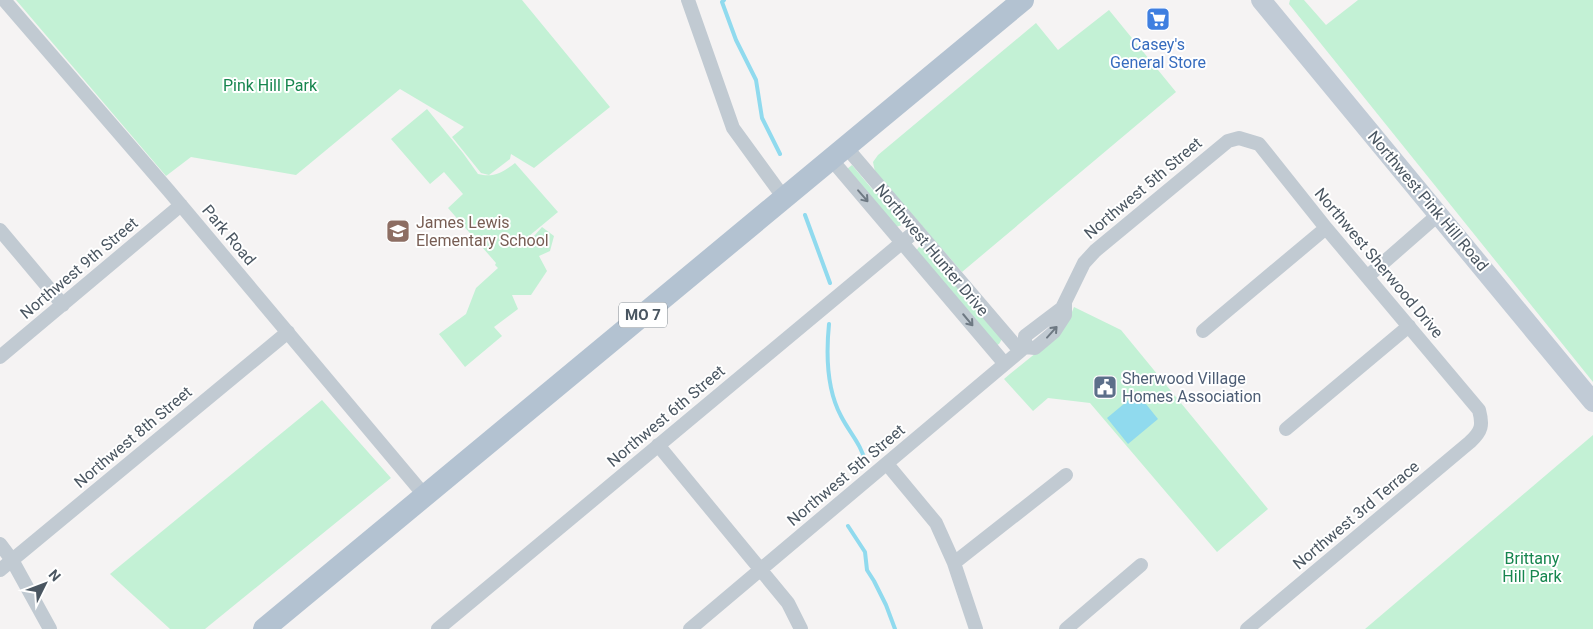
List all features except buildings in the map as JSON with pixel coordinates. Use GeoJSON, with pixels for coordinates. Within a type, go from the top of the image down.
{"type":"FeatureCollection","features":[{"type":"Feature","properties":{"kind":"main road","name":"MO 7"},"geometry":{"type":"LineString","coordinates":[[264,629],[1023,0]]}},
{"type":"Feature","properties":{"kind":"main road","name":"Northwest Pink Hill Road"},"geometry":{"type":"LineString","coordinates":[[1261,0],[1593,402]]}},
{"type":"Feature","properties":{"kind":"street","name":"Park Road"},"geometry":{"type":"LineString","coordinates":[[4,0],[181,205],[425,496]]}},
{"type":"Feature","properties":{"kind":"street"},"geometry":{"type":"LineString","coordinates":[[688,0],[733,128],[784,198]]}},
{"type":"Feature","properties":{"kind":"street","name":"Northwest Sherwood Drive"},"geometry":{"type":"LineString","coordinates":[[1239,138],[1259,144],[1366,277],[1479,410],[1482,422]]}},
{"type":"Feature","properties":{"kind":"street","name":"Northwest 5th Street"},"geometry":{"type":"LineString","coordinates":[[690,629],[1022,349],[1034,348],[1054,332],[1065,315],[1065,302],[1084,263],[1095,251],[1228,141],[1239,138]]}},
{"type":"Feature","properties":{"kind":"street","name":"Northwest Hunter Drive"},"geometry":{"type":"LineString","coordinates":[[839,153],[918,230],[1022,349]]}},
{"type":"Feature","properties":{"kind":"street","name":"Northwest Hunter Drive"},"geometry":{"type":"LineString","coordinates":[[839,153],[903,242],[1005,364]]}},
{"type":"Feature","properties":{"kind":"street","name":"Northwest 9th Street"},"geometry":{"type":"LineString","coordinates":[[0,357],[181,205]]}},
{"type":"Feature","properties":{"kind":"street"},"geometry":{"type":"LineString","coordinates":[[1366,277],[1439,214]]}},
{"type":"Feature","properties":{"kind":"street"},"geometry":{"type":"LineString","coordinates":[[1203,331],[1326,228]]}},
{"type":"Feature","properties":{"kind":"street"},"geometry":{"type":"LineString","coordinates":[[0,230],[63,305]]}},
{"type":"Feature","properties":{"kind":"street","name":"Northwest 6th Street"},"geometry":{"type":"LineString","coordinates":[[438,629],[918,230]]}},
{"type":"Feature","properties":{"kind":"street"},"geometry":{"type":"LineString","coordinates":[[1286,429],[1409,326]]}},
{"type":"Feature","properties":{"kind":"street","name":"Northwest 8th Street"},"geometry":{"type":"LineString","coordinates":[[0,570],[288,332]]}},
{"type":"Feature","properties":{"kind":"street","name":"Northwest 3rd Terrace"},"geometry":{"type":"LineString","coordinates":[[1247,629],[1478,435],[1482,422]]}},
{"type":"Feature","properties":{"kind":"street"},"geometry":{"type":"LineString","coordinates":[[658,445],[788,603],[801,629]]}},
{"type":"Feature","properties":{"kind":"street"},"geometry":{"type":"LineString","coordinates":[[887,464],[936,523],[954,563],[976,629]]}},
{"type":"Feature","properties":{"kind":"street"},"geometry":{"type":"LineString","coordinates":[[954,563],[1066,475]]}},
{"type":"Feature","properties":{"kind":"street"},"geometry":{"type":"LineString","coordinates":[[0,544],[12,560],[50,629]]}},
{"type":"Feature","properties":{"kind":"street"},"geometry":{"type":"LineString","coordinates":[[1066,629],[1141,565]]}},
{"type":"Feature","properties":{"kind":"green space","name":"Pink Hill Park"},"geometry":{"type":"Polygon","coordinates":[[[16,0],[522,0],[610,107],[534,168],[511,154],[510,159],[489,175],[481,173],[452,137],[464,127],[400,89],[296,175],[191,157],[166,176],[16,0]]]}},
{"type":"Feature","properties":{"kind":"green space"},"geometry":{"type":"Polygon","coordinates":[[[1290,0],[1304,0],[1326,25],[1358,0],[1593,0],[1593,382],[1289,4],[1290,0]]]}},
{"type":"Feature","properties":{"kind":"green space"},"geometry":{"type":"Polygon","coordinates":[[[1109,10],[1176,92],[962,272],[875,172],[873,162],[878,155],[1036,23],[1058,50],[1109,10]]]}},
{"type":"Feature","properties":{"kind":"green space"},"geometry":{"type":"Polygon","coordinates":[[[427,109],[478,174],[489,175],[498,173],[515,163],[558,212],[523,241],[527,244],[542,227],[554,236],[550,251],[539,256],[547,271],[531,295],[512,295],[518,309],[494,327],[502,336],[465,367],[439,334],[466,314],[476,288],[498,268],[495,265],[496,263],[448,208],[463,194],[444,172],[430,184],[391,139],[427,109]]]}},
{"type":"Feature","properties":{"kind":"green space"},"geometry":{"type":"Polygon","coordinates":[[[852,165],[872,189],[884,197],[903,223],[902,225],[896,227],[847,169],[852,165]]]}},
{"type":"Feature","properties":{"kind":"green space"},"geometry":{"type":"Polygon","coordinates":[[[921,244],[1002,339],[999,344],[997,345],[916,251],[921,244]]]}},
{"type":"Feature","properties":{"kind":"green space"},"geometry":{"type":"Polygon","coordinates":[[[1074,307],[1121,330],[1268,509],[1217,552],[1090,403],[1048,398],[1033,411],[1004,379],[1034,355],[1062,328],[1074,307]]]}},
{"type":"Feature","properties":{"kind":"green space"},"geometry":{"type":"Polygon","coordinates":[[[322,400],[391,478],[205,629],[170,629],[110,574],[322,400]]]}},
{"type":"Feature","properties":{"kind":"green space","name":"Brittany Hill Park"},"geometry":{"type":"Polygon","coordinates":[[[1593,435],[1593,629],[1365,629],[1593,435]]]}},
{"type":"Feature","properties":{"kind":"water"},"geometry":{"type":"Polygon","coordinates":[[[1137,393],[1158,419],[1128,444],[1107,418],[1137,393]]]}},
{"type":"Feature","properties":{"kind":"waterway"},"geometry":{"type":"LineString","coordinates":[[724,0],[722,2],[736,40],[756,80],[762,118],[780,154]]}},
{"type":"Feature","properties":{"kind":"waterway"},"geometry":{"type":"LineString","coordinates":[[805,215],[830,283]]}},
{"type":"Feature","properties":{"kind":"waterway"},"geometry":{"type":"LineString","coordinates":[[829,324],[828,371],[832,394],[841,416],[858,445],[866,464]]}},
{"type":"Feature","properties":{"kind":"waterway"},"geometry":{"type":"LineString","coordinates":[[848,526],[865,552],[867,570],[886,605],[895,629]]}},
{"type":"Feature","properties":{"kind":"place","name":"Casey's General Store"},"geometry":{"type":"Point","coordinates":[1158,19]}},
{"type":"Feature","properties":{"kind":"place","name":"James Lewis Elementary School"},"geometry":{"type":"Point","coordinates":[398,231]}},
{"type":"Feature","properties":{"kind":"place","name":"Sherwood Village Homes Association"},"geometry":{"type":"Point","coordinates":[1105,387]}}]}
